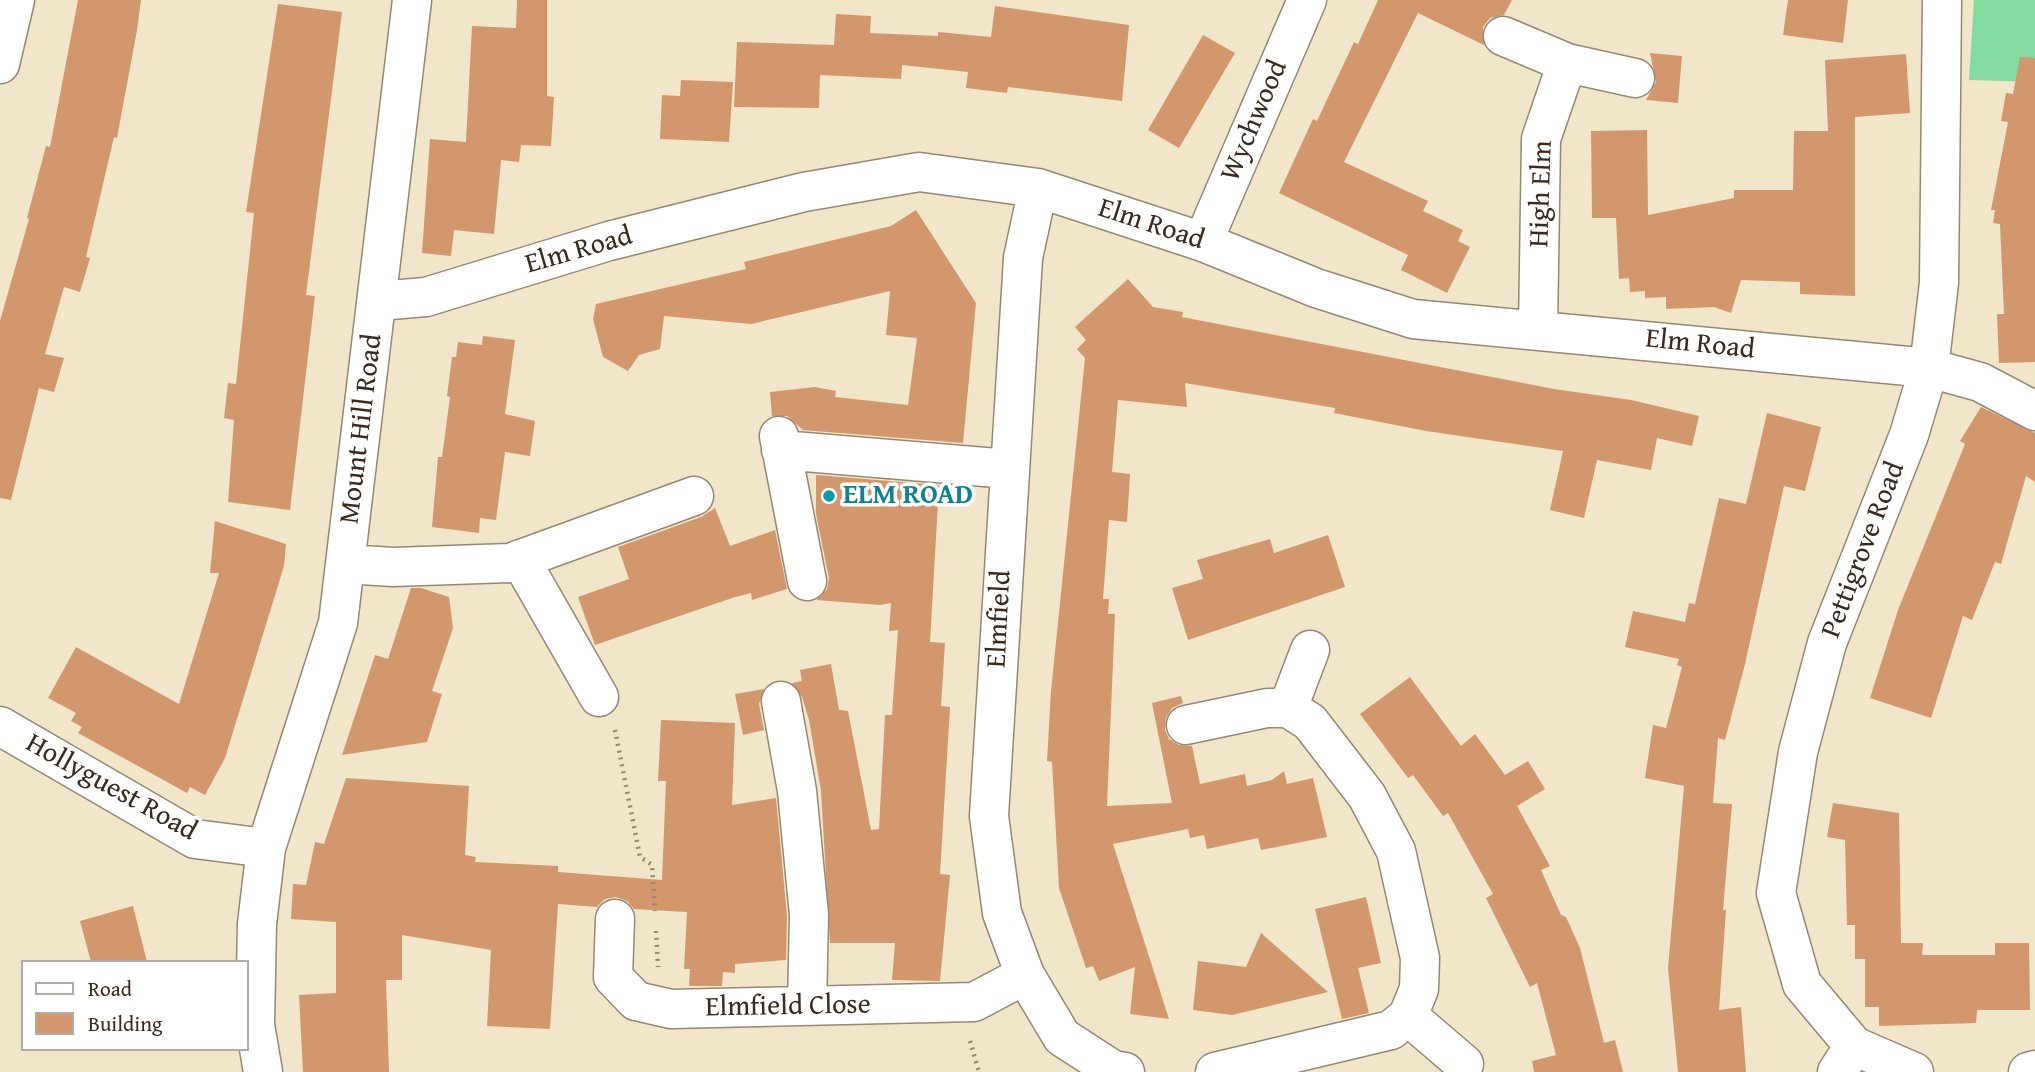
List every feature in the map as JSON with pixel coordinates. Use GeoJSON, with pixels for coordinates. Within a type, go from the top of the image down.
{"type":"FeatureCollection","features":[{"type":"Feature","properties":{"kind":"street"},"geometry":{"type":"LineString","coordinates":[[0,64],[15,0]]}},
{"type":"Feature","properties":{"kind":"street","name":"Mount Hill Road"},"geometry":{"type":"LineString","coordinates":[[263,1072],[255,1025],[257,924],[266,848],[338,623],[412,0]]}},
{"type":"Feature","properties":{"kind":"street","name":"Wychwood"},"geometry":{"type":"LineString","coordinates":[[1203,242],[1307,0]]}},
{"type":"Feature","properties":{"kind":"street","name":"Pettigrove Road"},"geometry":{"type":"LineString","coordinates":[[1845,1059],[1802,984],[1776,893],[1798,752],[1827,643],[1909,435],[1929,368],[1939,283],[1942,0]]}},
{"type":"Feature","properties":{"kind":"street"},"geometry":{"type":"LineString","coordinates":[[1503,36],[1567,63],[1635,78]]}},
{"type":"Feature","properties":{"kind":"street","name":"High Elm"},"geometry":{"type":"LineString","coordinates":[[1538,330],[1541,139],[1567,63]]}},
{"type":"Feature","properties":{"kind":"street","name":"Elm Road"},"geometry":{"type":"LineString","coordinates":[[378,301],[426,297],[609,241],[804,192],[919,173],[1038,188],[1203,242],[1316,288],[1413,319],[1929,368],[1980,382],[2035,411]]}},
{"type":"Feature","properties":{"kind":"street","name":"Elmfield"},"geometry":{"type":"LineString","coordinates":[[1038,188],[1023,258],[989,816],[1002,913],[1025,975],[1062,1037],[1113,1070],[1125,1072]]}},
{"type":"Feature","properties":{"kind":"street"},"geometry":{"type":"LineString","coordinates":[[807,581],[780,443],[1009,468]]}},
{"type":"Feature","properties":{"kind":"street"},"geometry":{"type":"LineString","coordinates":[[345,564],[393,567],[510,563],[694,496]]}},
{"type":"Feature","properties":{"kind":"street"},"geometry":{"type":"LineString","coordinates":[[520,559],[599,697]]}},
{"type":"Feature","properties":{"kind":"street"},"geometry":{"type":"LineString","coordinates":[[1288,708],[1310,650]]}},
{"type":"Feature","properties":{"kind":"street"},"geometry":{"type":"LineString","coordinates":[[781,701],[797,790],[809,915],[807,1006]]}},
{"type":"Feature","properties":{"kind":"street"},"geometry":{"type":"LineString","coordinates":[[1186,725],[1267,708],[1288,708],[1310,722],[1367,796],[1396,851],[1420,958],[1419,989],[1408,1016],[1391,1030],[1215,1072]]}},
{"type":"Feature","properties":{"kind":"street","name":"Hollyguest Road"},"geometry":{"type":"LineString","coordinates":[[0,726],[195,839],[266,848]]}},
{"type":"Feature","properties":{"kind":"street","name":"Elmfield Close"},"geometry":{"type":"LineString","coordinates":[[615,919],[613,977],[636,1001],[671,1009],[974,1002],[1025,975]]}},
{"type":"Feature","properties":{"kind":"street"},"geometry":{"type":"LineString","coordinates":[[1408,1016],[1464,1064]]}},
{"type":"Feature","properties":{"kind":"street"},"geometry":{"type":"LineString","coordinates":[[1845,1059],[1914,1072]]}},
{"type":"Feature","properties":{"kind":"street"},"geometry":{"type":"LineString","coordinates":[[2028,1072],[2035,1070]]}},
{"type":"Feature","properties":{"kind":"path"},"geometry":{"type":"LineString","coordinates":[[599,697],[618,738],[640,857],[652,865],[655,916]]}},
{"type":"Feature","properties":{"kind":"path"},"geometry":{"type":"LineString","coordinates":[[656,929],[661,1007]]}},
{"type":"Feature","properties":{"kind":"green space"},"geometry":{"type":"Polygon","coordinates":[[[1974,0],[2035,0],[2035,82],[1969,80],[1974,0]]]}},
{"type":"Feature","properties":{"kind":"building"},"geometry":{"type":"Polygon","coordinates":[[[78,0],[141,0],[117,138],[114,137],[86,257],[90,258],[80,292],[64,287],[45,354],[64,358],[54,392],[39,388],[11,500],[0,498],[0,321],[29,219],[27,218],[46,146],[50,147],[78,0]]]}},
{"type":"Feature","properties":{"kind":"building"},"geometry":{"type":"Polygon","coordinates":[[[517,0],[547,0],[547,96],[554,97],[551,146],[521,145],[519,162],[501,160],[494,234],[454,230],[451,256],[422,253],[430,139],[466,142],[472,26],[516,28],[517,0]]]}},
{"type":"Feature","properties":{"kind":"building"},"geometry":{"type":"Polygon","coordinates":[[[1378,0],[1512,0],[1504,15],[1490,18],[1483,27],[1484,45],[1418,13],[1344,162],[1428,201],[1423,211],[1463,230],[1458,241],[1470,247],[1447,293],[1401,270],[1408,255],[1279,193],[1313,119],[1317,121],[1354,42],[1358,44],[1378,0]]]}},
{"type":"Feature","properties":{"kind":"building"},"geometry":{"type":"Polygon","coordinates":[[[1788,0],[1848,0],[1843,43],[1783,35],[1788,0]]]}},
{"type":"Feature","properties":{"kind":"building"},"geometry":{"type":"Polygon","coordinates":[[[278,4],[342,12],[306,295],[315,296],[290,510],[228,502],[234,420],[224,418],[228,383],[236,384],[254,213],[246,212],[278,4]]]}},
{"type":"Feature","properties":{"kind":"building"},"geometry":{"type":"Polygon","coordinates":[[[995,6],[1129,25],[1122,101],[1008,87],[1007,93],[966,88],[968,72],[902,65],[901,79],[820,75],[819,108],[734,107],[737,42],[834,45],[836,14],[871,16],[870,33],[938,36],[938,32],[991,37],[995,6]]]}},
{"type":"Feature","properties":{"kind":"building"},"geometry":{"type":"Polygon","coordinates":[[[1203,35],[1235,53],[1179,148],[1148,130],[1203,35]]]}},
{"type":"Feature","properties":{"kind":"building"},"geometry":{"type":"Polygon","coordinates":[[[1650,53],[1682,56],[1678,103],[1646,100],[1656,82],[1650,53]]]}},
{"type":"Feature","properties":{"kind":"building"},"geometry":{"type":"Polygon","coordinates":[[[1906,54],[1910,113],[1855,117],[1855,296],[1800,294],[1800,282],[1741,280],[1731,313],[1714,307],[1666,309],[1666,297],[1645,298],[1645,291],[1630,292],[1629,278],[1619,279],[1616,218],[1592,218],[1591,131],[1647,130],[1648,215],[1734,198],[1734,190],[1793,190],[1794,131],[1828,131],[1825,60],[1906,54]]]}},
{"type":"Feature","properties":{"kind":"building"},"geometry":{"type":"Polygon","coordinates":[[[2020,57],[2035,58],[2035,362],[1999,363],[1997,314],[2004,314],[2000,224],[1993,223],[1995,210],[1991,210],[2008,122],[2001,121],[2006,93],[2013,94],[2020,57]]]}},
{"type":"Feature","properties":{"kind":"building"},"geometry":{"type":"Polygon","coordinates":[[[681,80],[733,82],[729,142],[660,139],[662,95],[680,96],[681,80]]]}},
{"type":"Feature","properties":{"kind":"building"},"geometry":{"type":"Polygon","coordinates":[[[916,210],[976,303],[963,443],[803,430],[787,416],[772,416],[770,392],[815,387],[836,391],[835,397],[908,405],[917,338],[886,335],[890,291],[751,324],[664,316],[660,349],[639,355],[628,371],[603,357],[593,319],[596,304],[746,269],[744,262],[891,226],[916,210]]]}},
{"type":"Feature","properties":{"kind":"building"},"geometry":{"type":"Polygon","coordinates":[[[1128,279],[1153,307],[1183,312],[1182,317],[1554,389],[1631,400],[1699,416],[1692,446],[1657,438],[1651,470],[1597,460],[1584,518],[1550,510],[1563,451],[1426,431],[1334,413],[1335,408],[1185,383],[1187,407],[1118,400],[1112,472],[1130,474],[1127,522],[1109,520],[1103,599],[1109,599],[1108,614],[1115,614],[1107,806],[1172,803],[1152,703],[1181,696],[1183,703],[1172,708],[1166,718],[1165,730],[1169,739],[1179,745],[1192,746],[1200,784],[1245,774],[1247,786],[1272,780],[1284,771],[1287,784],[1313,778],[1327,837],[1261,850],[1258,838],[1207,849],[1204,835],[1190,838],[1188,829],[1113,844],[1169,1019],[1130,1014],[1135,967],[1099,981],[1093,966],[1086,968],[1059,888],[1052,762],[1047,761],[1051,691],[1085,358],[1077,349],[1086,340],[1075,327],[1128,279]]]}},
{"type":"Feature","properties":{"kind":"building"},"geometry":{"type":"Polygon","coordinates":[[[483,336],[515,340],[505,414],[535,421],[530,456],[505,452],[496,520],[480,518],[479,533],[432,527],[438,457],[442,457],[450,397],[447,396],[452,357],[456,357],[458,342],[482,345],[483,336]]]}},
{"type":"Feature","properties":{"kind":"building"},"geometry":{"type":"Polygon","coordinates":[[[1981,407],[2035,433],[2035,482],[2026,476],[2001,564],[1995,562],[1972,620],[1963,616],[1931,718],[1870,698],[1898,610],[1965,444],[1960,441],[1981,407]]]}},
{"type":"Feature","properties":{"kind":"building"},"geometry":{"type":"Polygon","coordinates":[[[1767,413],[1821,427],[1805,491],[1784,486],[1745,664],[1725,740],[1718,738],[1713,803],[1732,804],[1723,910],[1726,910],[1719,1010],[1741,1007],[1746,1072],[1678,1072],[1668,968],[1684,786],[1645,778],[1653,725],[1666,728],[1682,667],[1677,665],[1679,659],[1625,647],[1633,611],[1685,622],[1689,603],[1695,604],[1719,498],[1746,504],[1767,413]]]}},
{"type":"Feature","properties":{"kind":"building"},"geometry":{"type":"Polygon","coordinates":[[[816,475],[939,485],[930,642],[945,643],[941,706],[950,707],[940,874],[950,875],[940,981],[892,980],[895,943],[830,943],[821,791],[809,720],[802,697],[792,683],[802,681],[800,670],[831,664],[839,710],[848,711],[871,830],[879,829],[885,715],[892,715],[898,630],[889,631],[891,603],[880,605],[816,600],[827,589],[829,578],[816,514],[816,475]]]}},
{"type":"Feature","properties":{"kind":"building"},"geometry":{"type":"Polygon","coordinates":[[[715,508],[730,546],[775,530],[787,589],[752,600],[751,593],[732,598],[595,645],[578,597],[629,579],[618,547],[701,517],[715,508]]]}},
{"type":"Feature","properties":{"kind":"building"},"geometry":{"type":"Polygon","coordinates":[[[215,521],[286,544],[284,566],[225,758],[205,795],[190,787],[187,793],[78,733],[82,727],[71,721],[76,713],[48,698],[76,647],[179,704],[219,573],[210,573],[215,521]]]}},
{"type":"Feature","properties":{"kind":"building"},"geometry":{"type":"Polygon","coordinates":[[[1328,535],[1345,587],[1188,640],[1172,588],[1203,579],[1197,560],[1270,539],[1274,553],[1328,535]]]}},
{"type":"Feature","properties":{"kind":"building"},"geometry":{"type":"Polygon","coordinates":[[[411,588],[421,588],[449,597],[453,628],[432,691],[442,694],[427,742],[342,755],[375,655],[388,659],[411,588]]]}},
{"type":"Feature","properties":{"kind":"building"},"geometry":{"type":"Polygon","coordinates":[[[1410,677],[1461,746],[1475,734],[1505,775],[1528,761],[1545,789],[1517,806],[1550,866],[1541,870],[1561,915],[1566,917],[1580,948],[1604,1043],[1615,1040],[1623,1072],[1534,1072],[1532,1061],[1556,1055],[1537,983],[1530,987],[1486,898],[1493,894],[1448,813],[1443,816],[1413,775],[1408,778],[1360,714],[1410,677]]]}},
{"type":"Feature","properties":{"kind":"building"},"geometry":{"type":"Polygon","coordinates":[[[764,689],[759,704],[764,730],[743,735],[735,694],[764,689]]]}},
{"type":"Feature","properties":{"kind":"building"},"geometry":{"type":"Polygon","coordinates":[[[661,720],[735,723],[732,805],[776,798],[787,916],[786,960],[735,964],[735,973],[723,972],[722,986],[689,986],[690,969],[684,969],[687,912],[634,909],[627,901],[616,897],[605,899],[597,907],[558,904],[550,1029],[487,1026],[491,950],[402,935],[402,980],[386,980],[389,1072],[303,1072],[299,995],[336,993],[336,922],[291,919],[293,884],[306,885],[315,842],[324,844],[346,778],[469,786],[465,855],[476,857],[475,862],[558,866],[558,872],[662,880],[666,781],[658,781],[661,720]]]}},
{"type":"Feature","properties":{"kind":"building"},"geometry":{"type":"Polygon","coordinates":[[[1833,803],[1899,813],[1901,943],[1923,943],[1922,955],[1995,955],[1995,943],[2029,943],[2030,1010],[1977,1010],[1976,1023],[1879,1026],[1879,1007],[1865,1007],[1865,959],[1855,959],[1855,925],[1847,925],[1845,840],[1827,837],[1833,803]]]}},
{"type":"Feature","properties":{"kind":"building"},"geometry":{"type":"Polygon","coordinates":[[[1366,897],[1381,963],[1358,968],[1369,1013],[1342,1019],[1315,909],[1366,897]]]}},
{"type":"Feature","properties":{"kind":"building"},"geometry":{"type":"Polygon","coordinates":[[[133,906],[146,960],[90,960],[80,921],[133,906]]]}},
{"type":"Feature","properties":{"kind":"building"},"geometry":{"type":"Polygon","coordinates":[[[1261,933],[1328,992],[1232,1015],[1193,1010],[1198,961],[1246,967],[1261,933]]]}},
{"type":"Feature","properties":{"kind":"place","name":"ELM ROAD"},"geometry":{"type":"Point","coordinates":[829,496]}}]}
